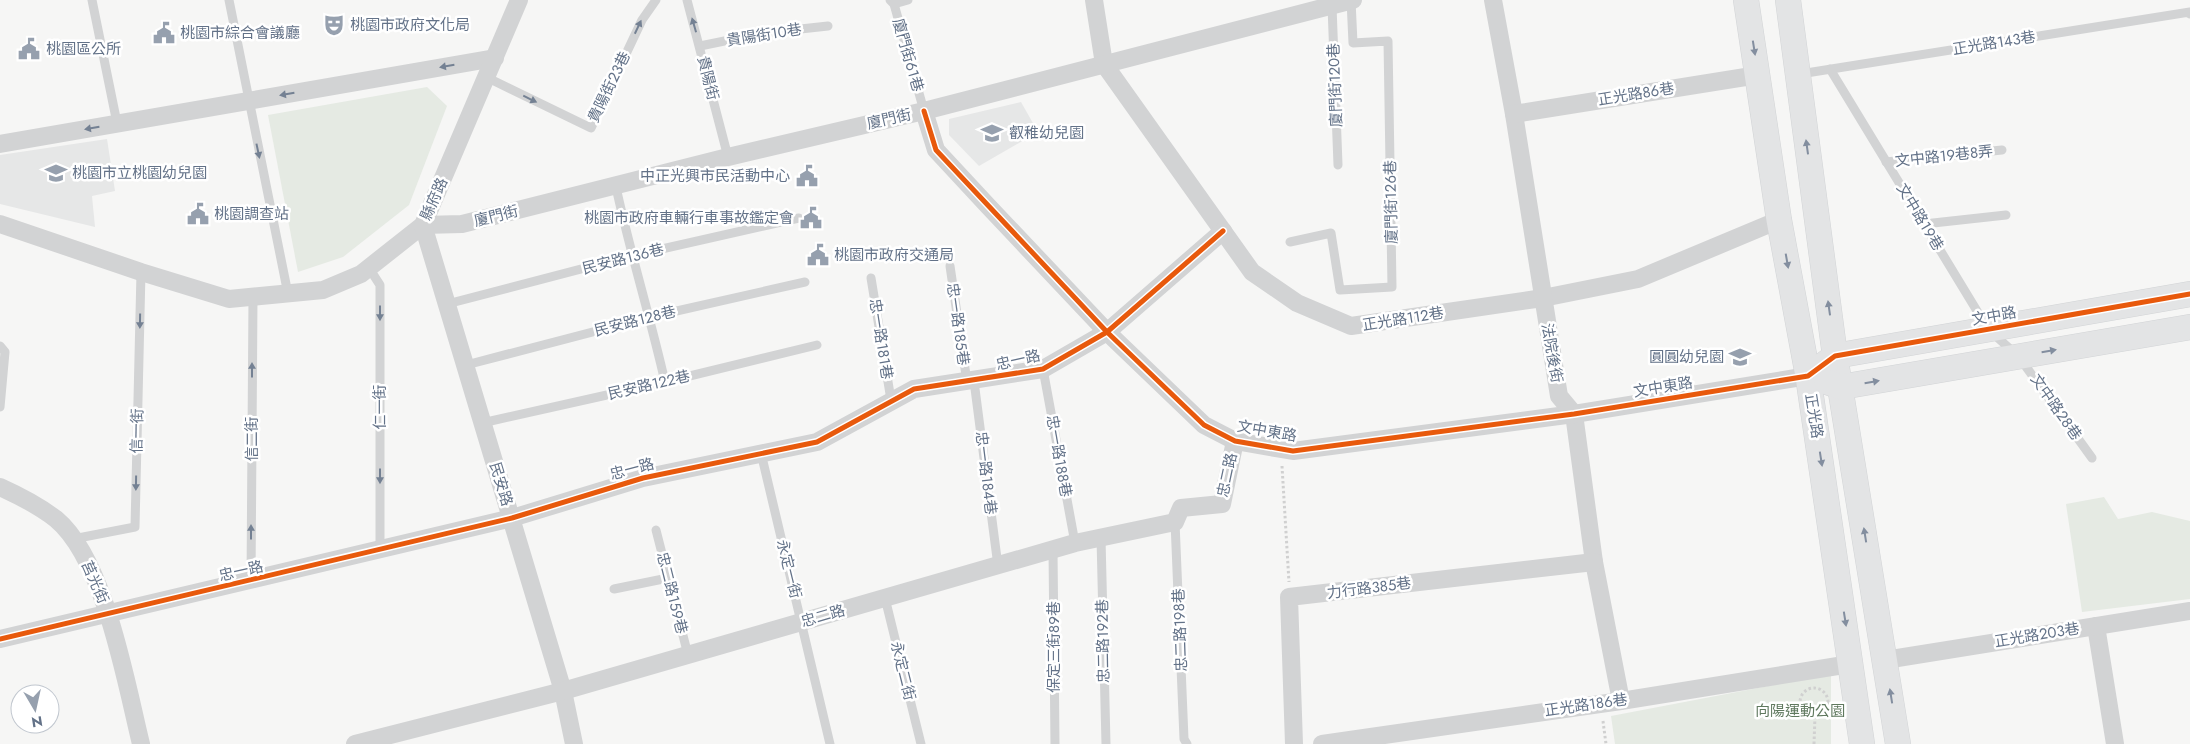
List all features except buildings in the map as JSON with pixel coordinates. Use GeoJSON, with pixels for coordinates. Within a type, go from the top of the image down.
{"type":"FeatureCollection","features":[{"type":"Feature","properties":{"kind":"street","name":"縣府路"},"geometry":{"type":"LineString","coordinates":[[0,224],[141,272],[229,299],[323,290],[361,274],[423,225],[519,0]]}},
{"type":"Feature","properties":{"kind":"street"},"geometry":{"type":"LineString","coordinates":[[1094,0],[1104,64]]}},
{"type":"Feature","properties":{"kind":"street","name":"廈門街"},"geometry":{"type":"LineString","coordinates":[[423,225],[462,224],[728,157],[924,111],[1352,0]]}},
{"type":"Feature","properties":{"kind":"street","name":"法院後街"},"geometry":{"type":"LineString","coordinates":[[1493,0],[1514,114],[1559,396],[1574,414]]}},
{"type":"Feature","properties":{"kind":"street","name":"正光路"},"geometry":{"type":"LineString","coordinates":[[1746,0],[1779,220],[1808,376],[1862,744]]}},
{"type":"Feature","properties":{"kind":"street","name":"正光路"},"geometry":{"type":"LineString","coordinates":[[1788,0],[1835,356],[1898,744]]}},
{"type":"Feature","properties":{"kind":"street"},"geometry":{"type":"LineString","coordinates":[[0,144],[495,58]]}},
{"type":"Feature","properties":{"kind":"street","name":"正光路112巷"},"geometry":{"type":"LineString","coordinates":[[1104,64],[1252,272],[1298,302],[1351,326],[1543,298],[1638,278],[1779,220]]}},
{"type":"Feature","properties":{"kind":"street","name":"正光路86巷"},"geometry":{"type":"LineString","coordinates":[[1514,114],[1758,75]]}},
{"type":"Feature","properties":{"kind":"street","name":"文中東路"},"geometry":{"type":"LineString","coordinates":[[924,111],[936,150],[1108,332],[1204,424],[1235,441],[1293,451],[1574,414],[1808,376]]}},
{"type":"Feature","properties":{"kind":"street","name":"民安路"},"geometry":{"type":"LineString","coordinates":[[423,225],[563,692],[574,744]]}},
{"type":"Feature","properties":{"kind":"street","name":"忠一路"},"geometry":{"type":"LineString","coordinates":[[0,639],[512,518],[644,478],[817,442],[914,389],[970,382],[1043,369],[1108,332],[1223,231]]}},
{"type":"Feature","properties":{"kind":"street","name":"文中路"},"geometry":{"type":"LineString","coordinates":[[1808,376],[1835,356],[2190,294]]}},
{"type":"Feature","properties":{"kind":"street"},"geometry":{"type":"LineString","coordinates":[[1808,376],[1841,387],[2190,327]]}},
{"type":"Feature","properties":{"kind":"street"},"geometry":{"type":"LineString","coordinates":[[1574,414],[1594,562],[1621,701]]}},
{"type":"Feature","properties":{"kind":"street","name":"忠二路"},"geometry":{"type":"LineString","coordinates":[[355,744],[563,692],[1075,544],[1175,522],[1181,508],[1222,504],[1235,441]]}},
{"type":"Feature","properties":{"kind":"street","name":"莒光街"},"geometry":{"type":"LineString","coordinates":[[0,487],[24,498],[57,520],[83,554],[109,614],[141,744]]}},
{"type":"Feature","properties":{"kind":"street","name":"力行路385巷"},"geometry":{"type":"LineString","coordinates":[[1290,597],[1594,562]]}},
{"type":"Feature","properties":{"kind":"street"},"geometry":{"type":"LineString","coordinates":[[1290,597],[1294,744]]}},
{"type":"Feature","properties":{"kind":"street","name":"正光路203巷"},"geometry":{"type":"LineString","coordinates":[[1885,660],[2190,611]]}},
{"type":"Feature","properties":{"kind":"street"},"geometry":{"type":"LineString","coordinates":[[2096,626],[2115,744]]}},
{"type":"Feature","properties":{"kind":"street","name":"正光路186巷"},"geometry":{"type":"LineString","coordinates":[[1322,744],[1621,701],[1850,664]]}},
{"type":"Feature","properties":{"kind":"street"},"geometry":{"type":"LineString","coordinates":[[1854,744],[1856,705]]}},
{"type":"Feature","properties":{"kind":"lane"},"geometry":{"type":"LineString","coordinates":[[92,0],[117,124]]}},
{"type":"Feature","properties":{"kind":"lane"},"geometry":{"type":"LineString","coordinates":[[229,0],[288,294]]}},
{"type":"Feature","properties":{"kind":"lane","name":"貴陽街23巷"},"geometry":{"type":"LineString","coordinates":[[486,77],[591,128],[642,20],[656,0]]}},
{"type":"Feature","properties":{"kind":"lane","name":"貴陽街"},"geometry":{"type":"LineString","coordinates":[[687,0],[728,157]]}},
{"type":"Feature","properties":{"kind":"lane"},"geometry":{"type":"LineString","coordinates":[[892,2],[908,0]]}},
{"type":"Feature","properties":{"kind":"lane","name":"廈門街126巷"},"geometry":{"type":"LineString","coordinates":[[1290,242],[1332,233],[1340,290],[1392,287],[1388,41],[1353,43],[1352,0]]}},
{"type":"Feature","properties":{"kind":"lane","name":"廈門街61巷"},"geometry":{"type":"LineString","coordinates":[[892,2],[924,111]]}},
{"type":"Feature","properties":{"kind":"lane","name":"廈門街120巷"},"geometry":{"type":"LineString","coordinates":[[1332,6],[1338,165]]}},
{"type":"Feature","properties":{"kind":"lane","name":"正光路143巷"},"geometry":{"type":"LineString","coordinates":[[1798,75],[2190,13]]}},
{"type":"Feature","properties":{"kind":"lane","name":"貴陽街10巷"},"geometry":{"type":"LineString","coordinates":[[700,46],[764,33],[828,26]]}},
{"type":"Feature","properties":{"kind":"lane","name":"文中路19巷"},"geometry":{"type":"LineString","coordinates":[[1830,69],[1988,329],[2019,357]]}},
{"type":"Feature","properties":{"kind":"lane","name":"文中路19巷8弄"},"geometry":{"type":"LineString","coordinates":[[1886,162],[2002,150]]}},
{"type":"Feature","properties":{"kind":"lane"},"geometry":{"type":"LineString","coordinates":[[616,186],[631,256],[650,317],[665,382]]}},
{"type":"Feature","properties":{"kind":"lane"},"geometry":{"type":"LineString","coordinates":[[1924,224],[2006,215]]}},
{"type":"Feature","properties":{"kind":"lane","name":"民安路136巷"},"geometry":{"type":"LineString","coordinates":[[447,304],[631,256],[799,218]]}},
{"type":"Feature","properties":{"kind":"lane","name":"忠一路185巷"},"geometry":{"type":"LineString","coordinates":[[950,266],[970,382]]}},
{"type":"Feature","properties":{"kind":"lane","name":"仁一街"},"geometry":{"type":"LineString","coordinates":[[369,268],[380,284],[380,550]]}},
{"type":"Feature","properties":{"kind":"lane","name":"信一街"},"geometry":{"type":"LineString","coordinates":[[73,539],[135,527],[141,272]]}},
{"type":"Feature","properties":{"kind":"lane","name":"忠一路181巷"},"geometry":{"type":"LineString","coordinates":[[870,278],[891,400]]}},
{"type":"Feature","properties":{"kind":"lane","name":"民安路128巷"},"geometry":{"type":"LineString","coordinates":[[466,364],[650,317],[804,282]]}},
{"type":"Feature","properties":{"kind":"lane","name":"信二街"},"geometry":{"type":"LineString","coordinates":[[251,581],[253,297]]}},
{"type":"Feature","properties":{"kind":"lane","name":"民安路122巷"},"geometry":{"type":"LineString","coordinates":[[482,423],[665,382],[816,345]]}},
{"type":"Feature","properties":{"kind":"lane"},"geometry":{"type":"LineString","coordinates":[[0,346],[5,352],[0,407]]}},
{"type":"Feature","properties":{"kind":"lane","name":"文中路28巷"},"geometry":{"type":"LineString","coordinates":[[2019,357],[2092,458]]}},
{"type":"Feature","properties":{"kind":"lane","name":"忠一路188巷"},"geometry":{"type":"LineString","coordinates":[[1043,369],[1075,544]]}},
{"type":"Feature","properties":{"kind":"lane","name":"忠一路184巷"},"geometry":{"type":"LineString","coordinates":[[970,382],[998,566]]}},
{"type":"Feature","properties":{"kind":"lane","name":"永定一街"},"geometry":{"type":"LineString","coordinates":[[761,453],[830,744]]}},
{"type":"Feature","properties":{"kind":"lane","name":"忠二路198巷"},"geometry":{"type":"LineString","coordinates":[[1175,522],[1186,741]]}},
{"type":"Feature","properties":{"kind":"lane","name":"忠二路159巷"},"geometry":{"type":"LineString","coordinates":[[656,530],[688,655]]}},
{"type":"Feature","properties":{"kind":"lane","name":"忠二路192巷"},"geometry":{"type":"LineString","coordinates":[[1101,538],[1106,744]]}},
{"type":"Feature","properties":{"kind":"lane","name":"保定三街89巷"},"geometry":{"type":"LineString","coordinates":[[1053,550],[1055,744]]}},
{"type":"Feature","properties":{"kind":"lane"},"geometry":{"type":"LineString","coordinates":[[614,589],[668,578]]}},
{"type":"Feature","properties":{"kind":"lane","name":"永定二街"},"geometry":{"type":"LineString","coordinates":[[885,598],[921,744]]}},
{"type":"Feature","properties":{"kind":"path"},"geometry":{"type":"LineString","coordinates":[[1282,458],[1290,597]]}},
{"type":"Feature","properties":{"kind":"path"},"geometry":{"type":"LineString","coordinates":[[1815,687],[1824,691],[1828,704],[1824,712],[1816,716],[1811,716],[1803,710],[1800,702],[1806,690],[1815,687]]}},
{"type":"Feature","properties":{"kind":"path"},"geometry":{"type":"LineString","coordinates":[[1600,703],[1606,744]]}},
{"type":"Feature","properties":{"kind":"path"},"geometry":{"type":"LineString","coordinates":[[1814,744],[1816,716]]}},
{"type":"Feature","properties":{"kind":"shaded area","name":"叡稚幼兒園"},"geometry":{"type":"Polygon","coordinates":[[[1021,102],[1038,132],[979,166],[949,135],[949,119],[1021,102]]]}},
{"type":"Feature","properties":{"kind":"shaded area","name":"桃園市立桃園幼兒園"},"geometry":{"type":"Polygon","coordinates":[[[107,139],[115,191],[92,196],[95,227],[0,204],[0,155],[107,139]]]}},
{"type":"Feature","properties":{"kind":"green space"},"geometry":{"type":"Polygon","coordinates":[[[427,87],[447,106],[409,205],[343,257],[298,272],[268,115],[427,87]]]}},
{"type":"Feature","properties":{"kind":"green space"},"geometry":{"type":"Polygon","coordinates":[[[2104,497],[2118,519],[2152,512],[2190,521],[2190,599],[2082,612],[2066,504],[2104,497]]]}},
{"type":"Feature","properties":{"kind":"green space","name":"向陽運動公園"},"geometry":{"type":"Polygon","coordinates":[[[1831,674],[1831,744],[1615,744],[1611,716],[1831,674]]]}},
{"type":"Feature","properties":{"kind":"cycle path"},"geometry":{"type":"LineString","coordinates":[[924,111],[936,150],[1107,332],[1204,425],[1235,441],[1293,451],[1574,414],[1808,376],[1835,356],[2190,294]]}},
{"type":"Feature","properties":{"kind":"cycle path"},"geometry":{"type":"LineString","coordinates":[[0,639],[512,518],[643,478],[817,442],[914,389],[1043,369],[1107,332],[1223,231]]}},
{"type":"Feature","properties":{"kind":"place","name":"桃園市政府文化局"},"geometry":{"type":"Point","coordinates":[334,25]}},
{"type":"Feature","properties":{"kind":"place","name":"桃園市綜合會議廳"},"geometry":{"type":"Point","coordinates":[164,33]}},
{"type":"Feature","properties":{"kind":"place","name":"桃園區公所"},"geometry":{"type":"Point","coordinates":[29,49]}},
{"type":"Feature","properties":{"kind":"place","name":"叡稚幼兒園"},"geometry":{"type":"Point","coordinates":[992,133]}},
{"type":"Feature","properties":{"kind":"place","name":"桃園市立桃園幼兒園"},"geometry":{"type":"Point","coordinates":[56,173]}},
{"type":"Feature","properties":{"kind":"place","name":"中正光興市民活動中心"},"geometry":{"type":"Point","coordinates":[807,176]}},
{"type":"Feature","properties":{"kind":"place","name":"桃園調查站"},"geometry":{"type":"Point","coordinates":[198,214]}},
{"type":"Feature","properties":{"kind":"place","name":"桃園市政府車輛行車事故鑑定會"},"geometry":{"type":"Point","coordinates":[811,218]}},
{"type":"Feature","properties":{"kind":"place","name":"桃園市政府交通局"},"geometry":{"type":"Point","coordinates":[818,255]}},
{"type":"Feature","properties":{"kind":"place","name":"圓圓幼兒園"},"geometry":{"type":"Point","coordinates":[1740,357]}}]}
